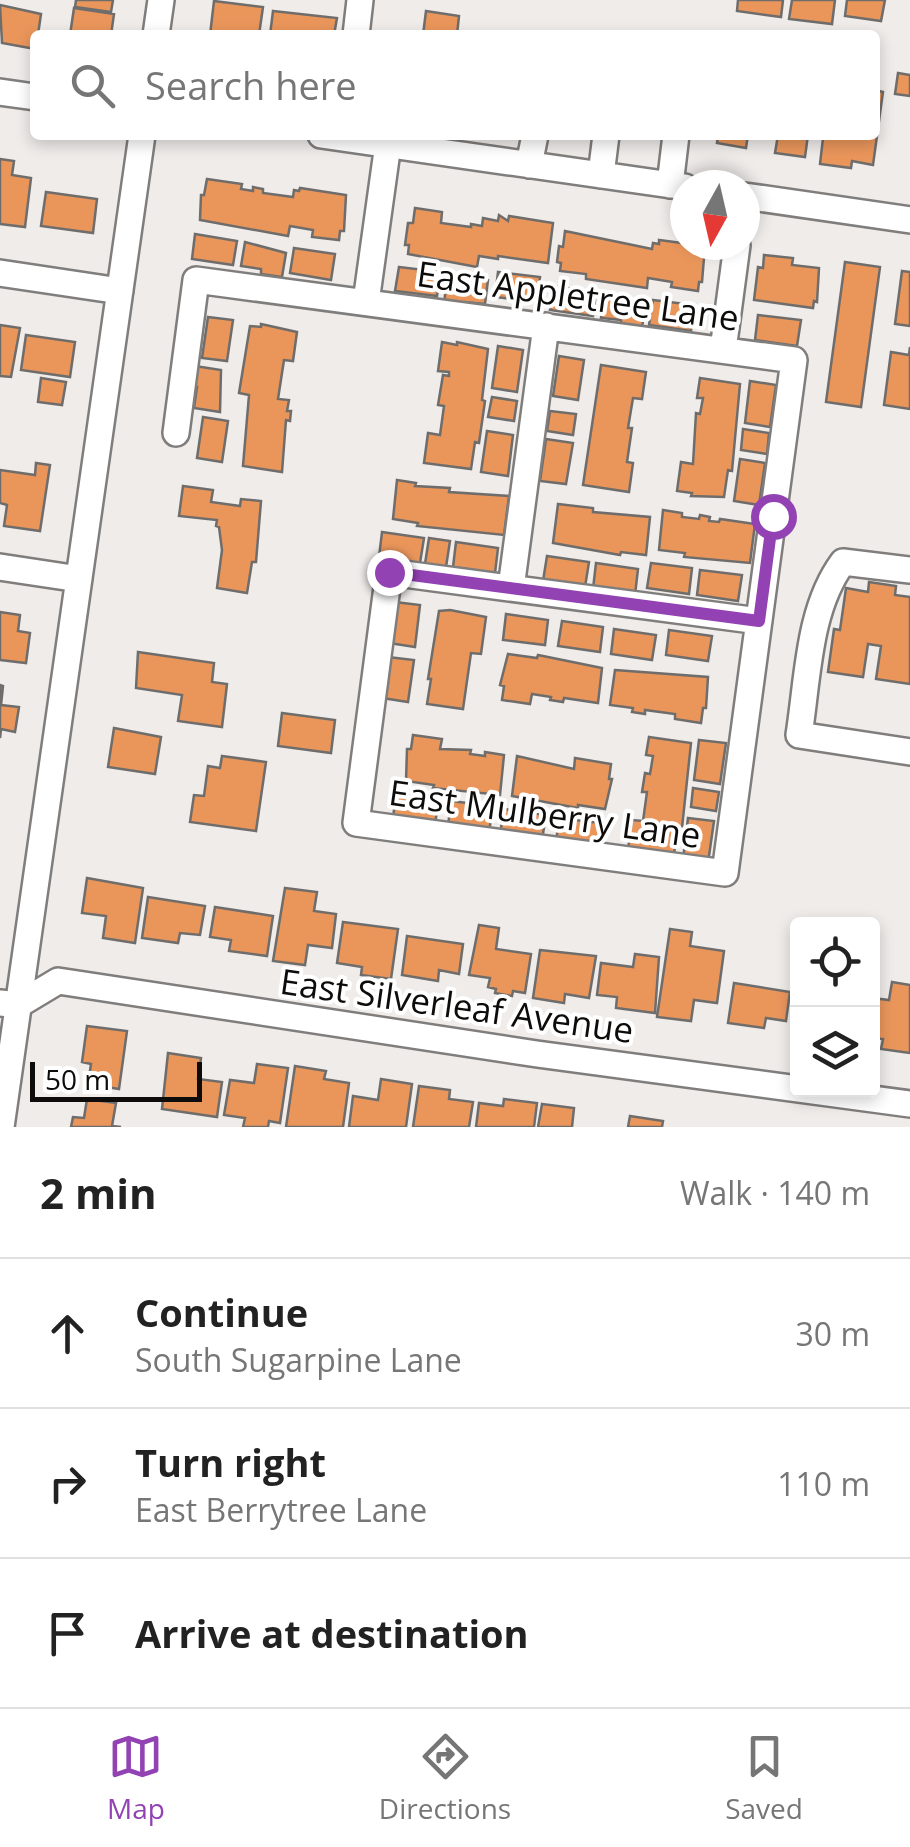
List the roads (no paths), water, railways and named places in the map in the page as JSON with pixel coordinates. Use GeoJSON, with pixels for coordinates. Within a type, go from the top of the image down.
{"type":"FeatureCollection","features":[{"type":"Feature","properties":{"kind":"street"},"geometry":{"type":"LineString","coordinates":[[157,30],[161,0]]}},
{"type":"Feature","properties":{"kind":"street"},"geometry":{"type":"LineString","coordinates":[[357,30],[360,0]]}},
{"type":"Feature","properties":{"kind":"street"},"geometry":{"type":"LineString","coordinates":[[0,92],[30,95]]}},
{"type":"Feature","properties":{"kind":"street"},"geometry":{"type":"LineString","coordinates":[[1,1127],[9,1004],[79,578],[141,140]]}},
{"type":"Feature","properties":{"kind":"street"},"geometry":{"type":"LineString","coordinates":[[362,140],[670,185]]}},
{"type":"Feature","properties":{"kind":"street"},"geometry":{"type":"LineString","coordinates":[[529,165],[534,140]]}},
{"type":"Feature","properties":{"kind":"street"},"geometry":{"type":"LineString","coordinates":[[601,175],[605,140]]}},
{"type":"Feature","properties":{"kind":"street"},"geometry":{"type":"LineString","coordinates":[[676,140],[677,170]]}},
{"type":"Feature","properties":{"kind":"street"},"geometry":{"type":"LineString","coordinates":[[366,302],[388,144]]}},
{"type":"Feature","properties":{"kind":"street"},"geometry":{"type":"LineString","coordinates":[[760,198],[910,220]]}},
{"type":"Feature","properties":{"kind":"street"},"geometry":{"type":"LineString","coordinates":[[724,350],[736,260]]}},
{"type":"Feature","properties":{"kind":"street"},"geometry":{"type":"LineString","coordinates":[[0,274],[120,291]]}},
{"type":"Feature","properties":{"kind":"street","name":"East Appletree Lane"},"geometry":{"type":"LineString","coordinates":[[176,433],[196,280],[794,360],[759,621]]}},
{"type":"Feature","properties":{"kind":"street"},"geometry":{"type":"LineString","coordinates":[[546,326],[511,588],[759,621]]}},
{"type":"Feature","properties":{"kind":"street"},"geometry":{"type":"LineString","coordinates":[[910,570],[843,562],[826,585],[799,736],[910,752]]}},
{"type":"Feature","properties":{"kind":"street"},"geometry":{"type":"LineString","coordinates":[[0,568],[79,578]]}},
{"type":"Feature","properties":{"kind":"street","name":"East Mulberry Lane"},"geometry":{"type":"LineString","coordinates":[[511,588],[389,572],[356,823],[725,872],[759,621]]}},
{"type":"Feature","properties":{"kind":"street","name":"East Silverleaf Avenue"},"geometry":{"type":"LineString","coordinates":[[9,1004],[58,981],[518,1051],[910,1104]]}}]}
